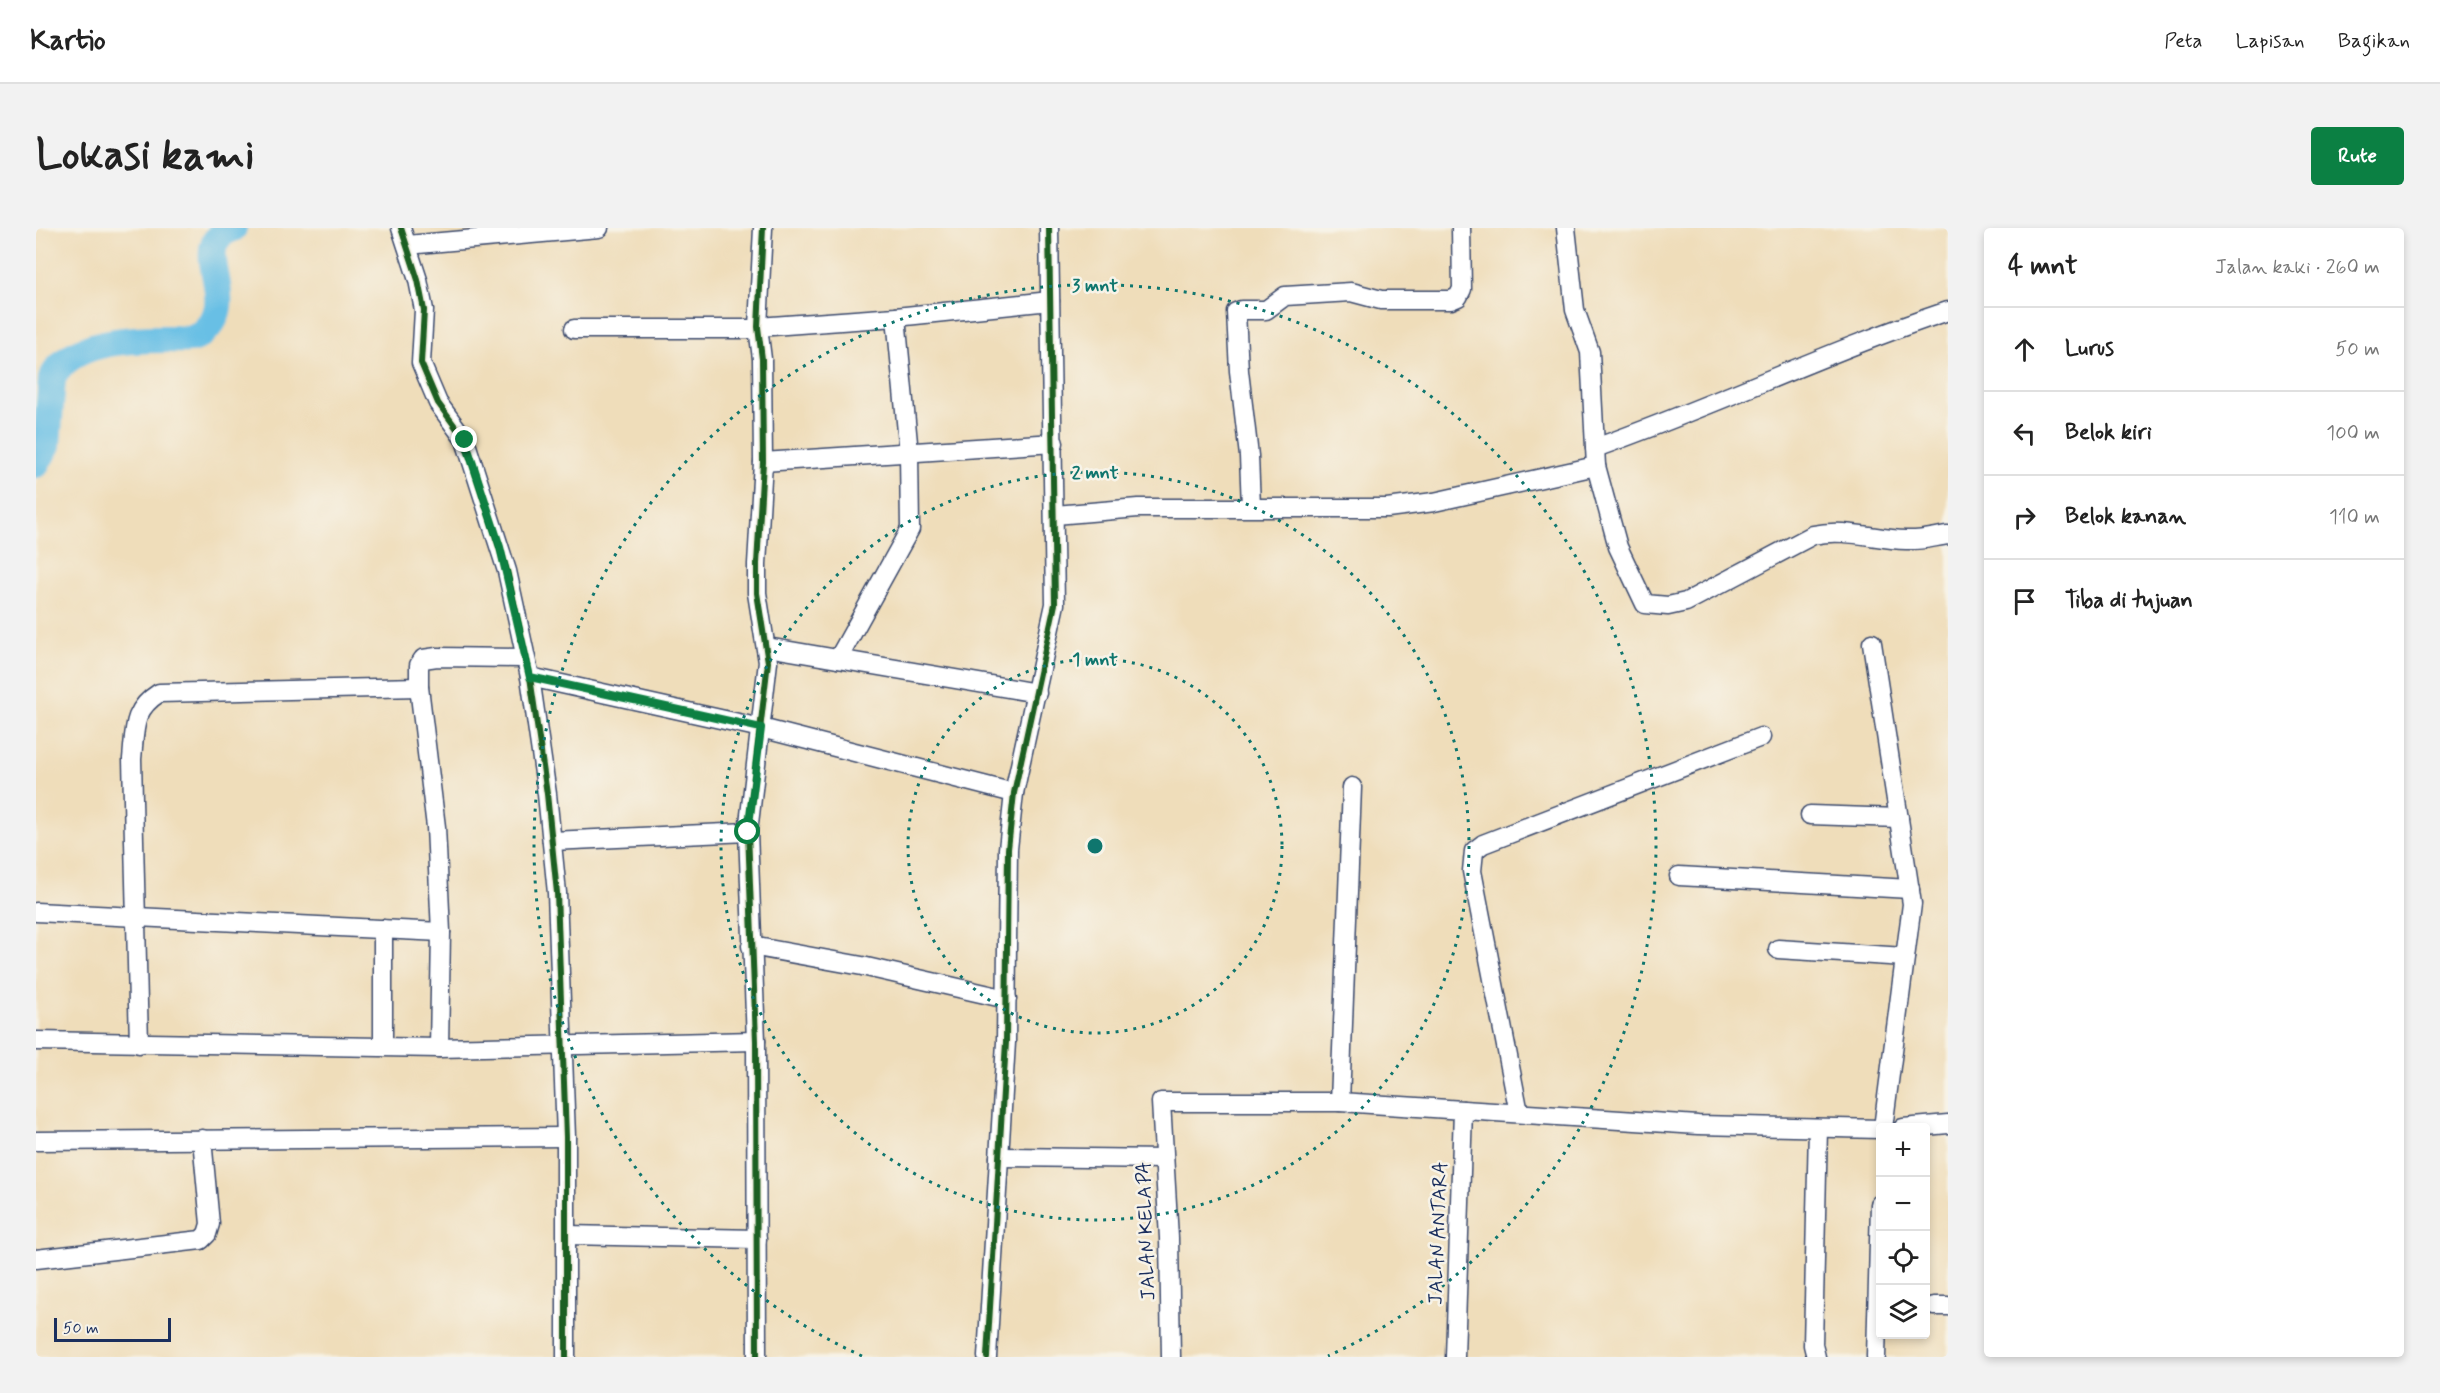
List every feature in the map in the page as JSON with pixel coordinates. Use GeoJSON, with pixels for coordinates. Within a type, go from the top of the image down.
{"type":"FeatureCollection","features":[{"type":"Feature","properties":{"kind":"street"},"geometry":{"type":"LineString","coordinates":[[566,1357],[567,1137],[561,1047],[558,901],[530,677],[500,547],[465,440],[438,403],[421,363],[424,310],[404,236],[599,228]]}},
{"type":"Feature","properties":{"kind":"street"},"geometry":{"type":"LineString","coordinates":[[757,1357],[756,1041],[748,832],[761,728],[767,646],[757,593],[763,462],[762,359],[758,328],[764,228]]}},
{"type":"Feature","properties":{"kind":"street"},"geometry":{"type":"LineString","coordinates":[[987,1357],[1007,999],[1008,849],[1014,794],[1055,604],[1049,228]]}},
{"type":"Feature","properties":{"kind":"street"},"geometry":{"type":"LineString","coordinates":[[1251,507],[1249,456],[1239,371],[1236,312],[1266,310],[1284,296],[1351,292],[1381,300],[1451,300],[1458,297],[1462,289],[1461,228]]}},
{"type":"Feature","properties":{"kind":"street"},"geometry":{"type":"LineString","coordinates":[[1566,228],[1575,310],[1590,352],[1596,466],[1618,547],[1645,604],[1668,606],[1686,602],[1813,535],[1825,532],[1844,532],[1906,540],[1948,535]]}},
{"type":"Feature","properties":{"kind":"street"},"geometry":{"type":"LineString","coordinates":[[574,329],[758,328],[1050,301]]}},
{"type":"Feature","properties":{"kind":"street"},"geometry":{"type":"LineString","coordinates":[[1595,448],[1668,422],[1855,345],[1948,311]]}},
{"type":"Feature","properties":{"kind":"street"},"geometry":{"type":"LineString","coordinates":[[838,659],[910,529],[909,453],[896,317]]}},
{"type":"Feature","properties":{"kind":"street"},"geometry":{"type":"LineString","coordinates":[[763,462],[1054,443]]}},
{"type":"Feature","properties":{"kind":"street"},"geometry":{"type":"LineString","coordinates":[[1055,515],[1138,508],[1387,508],[1434,502],[1596,466]]}},
{"type":"Feature","properties":{"kind":"street"},"geometry":{"type":"LineString","coordinates":[[1872,643],[1912,904],[1883,1123]]}},
{"type":"Feature","properties":{"kind":"street"},"geometry":{"type":"LineString","coordinates":[[767,646],[1037,693]]}},
{"type":"Feature","properties":{"kind":"street"},"geometry":{"type":"LineString","coordinates":[[439,1048],[441,932],[436,827],[419,687],[419,665],[423,660],[437,657],[525,658]]}},
{"type":"Feature","properties":{"kind":"street"},"geometry":{"type":"LineString","coordinates":[[530,677],[761,728],[1014,794]]}},
{"type":"Feature","properties":{"kind":"street"},"geometry":{"type":"LineString","coordinates":[[138,1044],[132,759],[135,724],[144,703],[159,693],[419,687]]}},
{"type":"Feature","properties":{"kind":"street"},"geometry":{"type":"LineString","coordinates":[[1519,1113],[1472,871],[1474,850],[1483,844],[1761,737]]}},
{"type":"Feature","properties":{"kind":"street"},"geometry":{"type":"LineString","coordinates":[[1352,787],[1340,1102],[1698,1125],[1876,1128]]}},
{"type":"Feature","properties":{"kind":"street"},"geometry":{"type":"LineString","coordinates":[[1810,815],[1899,818]]}},
{"type":"Feature","properties":{"kind":"street"},"geometry":{"type":"LineString","coordinates":[[552,842],[748,832]]}},
{"type":"Feature","properties":{"kind":"street"},"geometry":{"type":"LineString","coordinates":[[1679,876],[1910,889]]}},
{"type":"Feature","properties":{"kind":"street"},"geometry":{"type":"LineString","coordinates":[[36,912],[441,932]]}},
{"type":"Feature","properties":{"kind":"street"},"geometry":{"type":"LineString","coordinates":[[383,929],[383,1046]]}},
{"type":"Feature","properties":{"kind":"street"},"geometry":{"type":"LineString","coordinates":[[751,946],[862,966],[1007,999]]}},
{"type":"Feature","properties":{"kind":"street"},"geometry":{"type":"LineString","coordinates":[[1778,949],[1905,957]]}},
{"type":"Feature","properties":{"kind":"street"},"geometry":{"type":"LineString","coordinates":[[36,1041],[439,1048],[756,1041]]}},
{"type":"Feature","properties":{"kind":"street","name":"JALAN KELAPA"},"geometry":{"type":"LineString","coordinates":[[1171,1357],[1161,1102],[1340,1102]]}},
{"type":"Feature","properties":{"kind":"street","name":"JALAN ANTARA"},"geometry":{"type":"LineString","coordinates":[[1455,1357],[1463,1110]]}},
{"type":"Feature","properties":{"kind":"street"},"geometry":{"type":"LineString","coordinates":[[1930,1126],[1948,1124]]}},
{"type":"Feature","properties":{"kind":"street"},"geometry":{"type":"LineString","coordinates":[[1816,1357],[1813,1344],[1818,1128]]}},
{"type":"Feature","properties":{"kind":"street"},"geometry":{"type":"LineString","coordinates":[[36,1140],[567,1137]]}},
{"type":"Feature","properties":{"kind":"street"},"geometry":{"type":"LineString","coordinates":[[36,1259],[201,1240],[207,1234],[210,1224],[202,1139]]}},
{"type":"Feature","properties":{"kind":"street"},"geometry":{"type":"LineString","coordinates":[[999,1157],[1164,1159]]}},
{"type":"Feature","properties":{"kind":"street"},"geometry":{"type":"LineString","coordinates":[[1876,1357],[1880,1231]]}},
{"type":"Feature","properties":{"kind":"street"},"geometry":{"type":"LineString","coordinates":[[567,1235],[757,1239]]}},
{"type":"Feature","properties":{"kind":"waterway"},"geometry":{"type":"LineString","coordinates":[[36,464],[47,445],[52,379],[60,366],[72,356],[102,344],[152,339],[191,339],[198,336],[212,322],[218,307],[213,248],[219,236],[233,228]]}},
{"type":"Feature","properties":{"kind":"cycle path"},"geometry":{"type":"LineString","coordinates":[[401,228],[418,280],[424,310],[421,363],[438,403],[465,440],[507,571],[530,677],[547,794],[557,893],[566,1137],[566,1357]]}},
{"type":"Feature","properties":{"kind":"cycle path"},"geometry":{"type":"LineString","coordinates":[[757,1357],[756,1041],[748,832],[768,662],[757,593],[763,462],[762,359],[758,327],[763,228]]}},
{"type":"Feature","properties":{"kind":"cycle path"},"geometry":{"type":"LineString","coordinates":[[987,1357],[1006,1042],[1008,849],[1014,793],[1055,604],[1049,228]]}},
{"type":"Feature","properties":{"kind":"route"},"geometry":{"type":"LineString","coordinates":[[465,440],[507,571],[530,677],[761,728],[748,832]]}}]}
